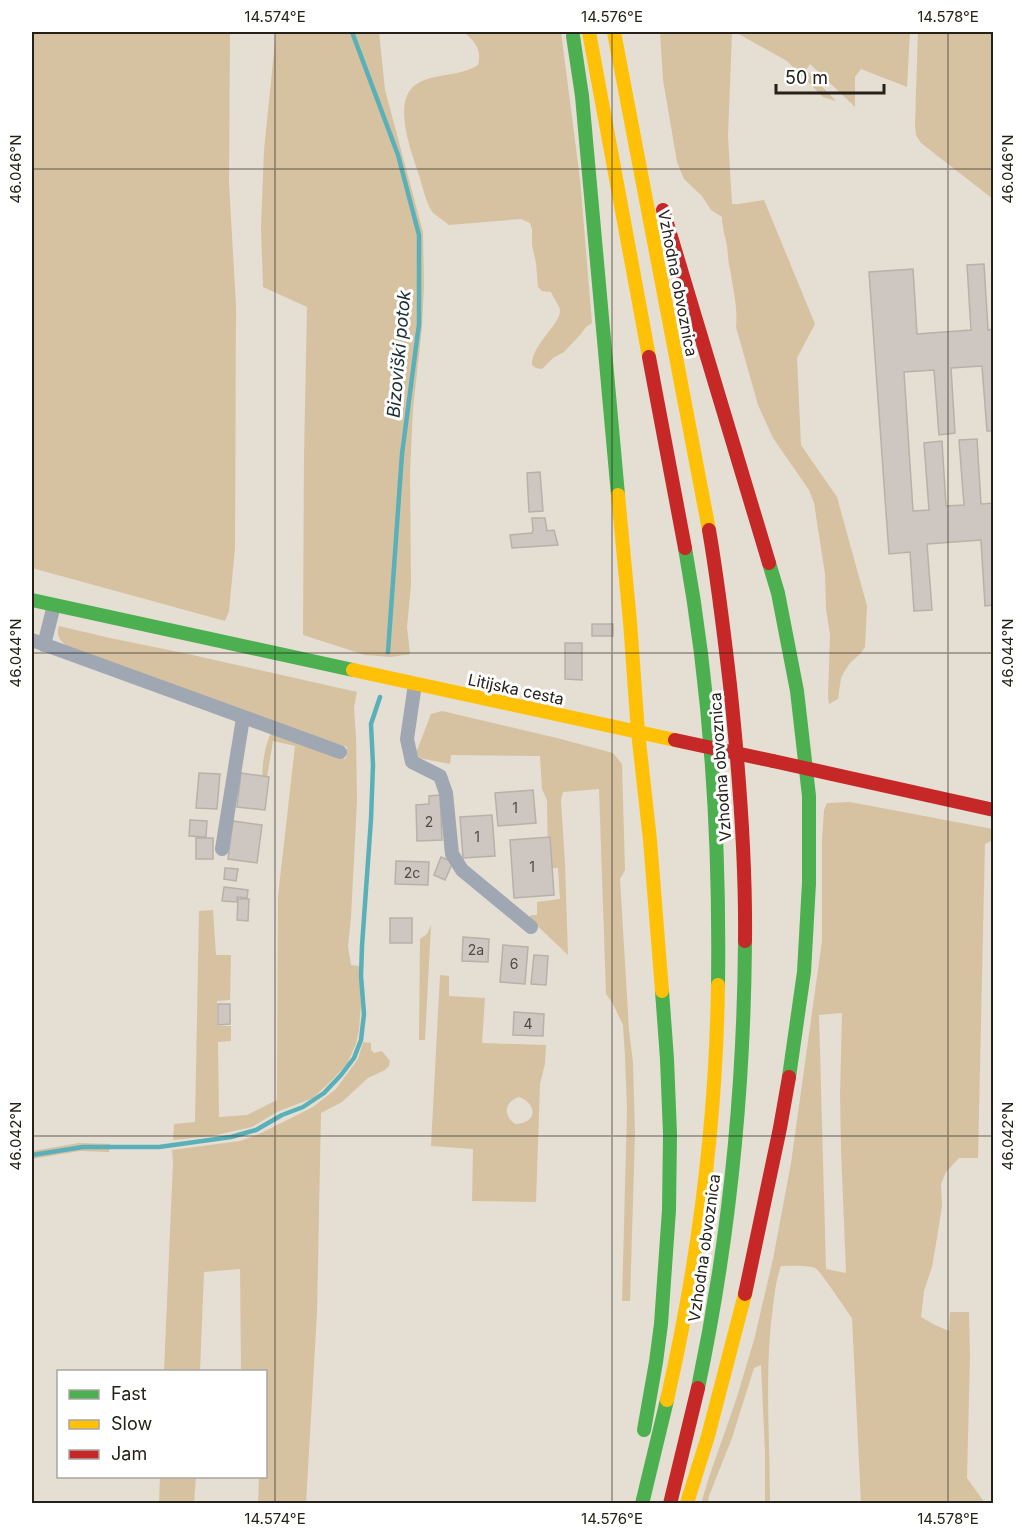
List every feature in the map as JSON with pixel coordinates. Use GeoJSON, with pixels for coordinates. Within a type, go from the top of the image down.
{"type":"FeatureCollection","features":[{"type":"Feature","properties":{"kind":"main road"},"geometry":{"type":"LineString","coordinates":[[572,32],[582,96],[638,732],[650,840],[667,1059],[670,1134],[669,1210],[661,1324],[640,1448]]}},
{"type":"Feature","properties":{"kind":"main road","name":"Vzhodna obvoznica"},"geometry":{"type":"LineString","coordinates":[[589,32],[692,590],[707,716],[716,830],[718,984],[715,1061],[705,1171],[689,1289],[675,1366],[659,1441],[642,1503]]}},
{"type":"Feature","properties":{"kind":"main road","name":"Vzhodna obvoznica"},"geometry":{"type":"LineString","coordinates":[[614,32],[718,585],[735,725],[745,893],[742,1048],[729,1203],[705,1356],[670,1503]]}},
{"type":"Feature","properties":{"kind":"main road"},"geometry":{"type":"LineString","coordinates":[[622,74],[642,103]]}},
{"type":"Feature","properties":{"kind":"main road"},"geometry":{"type":"LineString","coordinates":[[661,199],[681,274],[778,593],[797,691],[809,805],[808,930],[794,1049],[748,1284],[711,1425],[687,1503]]}},
{"type":"Feature","properties":{"kind":"main road","name":"Litijska cesta"},"geometry":{"type":"LineString","coordinates":[[32,600],[993,810]]}},
{"type":"Feature","properties":{"kind":"street"},"geometry":{"type":"LineString","coordinates":[[54,605],[38,643],[340,752]]}},
{"type":"Feature","properties":{"kind":"street"},"geometry":{"type":"LineString","coordinates":[[415,684],[407,739],[412,762],[440,776],[446,793],[452,854],[462,870],[531,927]]}},
{"type":"Feature","properties":{"kind":"street"},"geometry":{"type":"LineString","coordinates":[[222,849],[243,718]]}},
{"type":"Feature","properties":{"kind":"shaded area"},"geometry":{"type":"Polygon","coordinates":[[[32,32],[230,32],[229,183],[236,306],[235,548],[229,611],[225,621],[32,568],[32,32]]]}},
{"type":"Feature","properties":{"kind":"shaded area"},"geometry":{"type":"Polygon","coordinates":[[[276,32],[379,32],[385,90],[423,232],[422,328],[413,409],[410,472],[411,585],[407,627],[410,654],[391,657],[365,655],[303,635],[307,307],[263,287],[261,227],[264,150],[276,32]]]}},
{"type":"Feature","properties":{"kind":"shaded area"},"geometry":{"type":"Polygon","coordinates":[[[464,32],[561,32],[580,179],[592,323],[564,352],[553,358],[542,369],[532,365],[533,357],[556,322],[560,310],[551,292],[542,291],[538,287],[530,223],[521,219],[449,225],[429,207],[406,130],[405,106],[407,95],[413,87],[427,79],[462,72],[478,65],[477,46],[464,32]]]}},
{"type":"Feature","properties":{"kind":"shaded area"},"geometry":{"type":"Polygon","coordinates":[[[660,32],[732,32],[728,136],[732,204],[764,200],[815,324],[797,358],[801,445],[837,497],[867,606],[865,647],[844,672],[838,699],[829,704],[830,635],[826,609],[825,574],[814,503],[809,490],[773,438],[758,405],[736,327],[735,298],[722,217],[711,210],[702,196],[684,179],[677,162],[663,80],[660,32]]]}},
{"type":"Feature","properties":{"kind":"shaded area"},"geometry":{"type":"Polygon","coordinates":[[[735,32],[910,32],[907,87],[861,69],[855,77],[855,107],[810,64],[806,70],[836,101],[823,97],[787,61],[735,32]]]}},
{"type":"Feature","properties":{"kind":"shaded area"},"geometry":{"type":"Polygon","coordinates":[[[918,32],[993,32],[993,199],[921,143],[916,135],[918,32]]]}},
{"type":"Feature","properties":{"kind":"shaded area"},"geometry":{"type":"Polygon","coordinates":[[[59,626],[357,692],[354,707],[357,801],[348,946],[351,965],[359,966],[361,1005],[356,1044],[347,1064],[313,1098],[277,1112],[252,1127],[212,1136],[173,1140],[174,1124],[195,1122],[199,911],[213,910],[216,955],[231,955],[230,1000],[217,1001],[217,1026],[231,1026],[231,1041],[218,1042],[219,1117],[247,1115],[277,1100],[278,896],[295,746],[273,741],[263,801],[262,775],[268,740],[271,733],[346,759],[347,747],[67,646],[59,637],[59,626]]]}},
{"type":"Feature","properties":{"kind":"shaded area"},"geometry":{"type":"Polygon","coordinates":[[[442,711],[613,753],[622,764],[625,870],[620,879],[633,1063],[635,1133],[630,1301],[622,1301],[627,1110],[625,1057],[623,1025],[606,994],[599,789],[563,792],[561,800],[568,955],[529,918],[531,915],[537,915],[537,902],[560,899],[558,868],[548,868],[547,800],[542,789],[540,756],[451,755],[450,764],[419,758],[416,753],[431,714],[442,711]]]}},
{"type":"Feature","properties":{"kind":"shaded area"},"geometry":{"type":"Polygon","coordinates":[[[850,802],[993,829],[993,840],[985,844],[978,1158],[959,1158],[946,1172],[941,1184],[942,1206],[932,1267],[924,1291],[921,1317],[949,1331],[950,1312],[969,1312],[967,1478],[985,1503],[861,1503],[852,1318],[818,1270],[811,1267],[781,1266],[770,1330],[768,1380],[770,1503],[765,1503],[761,1365],[754,1368],[708,1503],[701,1504],[754,1340],[773,1259],[791,1163],[822,941],[822,839],[824,810],[827,803],[850,802]],[[842,1013],[819,1015],[826,1269],[846,1273],[841,1149],[842,1013]]]}},
{"type":"Feature","properties":{"kind":"shaded area"},"geometry":{"type":"Polygon","coordinates":[[[431,925],[425,1040],[419,1040],[420,939],[427,934],[431,925]]]}},
{"type":"Feature","properties":{"kind":"shaded area"},"geometry":{"type":"Polygon","coordinates":[[[440,975],[449,976],[449,996],[485,998],[482,1043],[546,1045],[545,1064],[540,1084],[536,1202],[472,1201],[473,1149],[431,1146],[440,975]],[[519,1097],[514,1099],[508,1105],[508,1117],[515,1124],[524,1122],[532,1116],[530,1104],[519,1097]]]}},
{"type":"Feature","properties":{"kind":"shaded area"},"geometry":{"type":"Polygon","coordinates":[[[363,1042],[371,1043],[371,1050],[374,1053],[382,1051],[390,1061],[385,1070],[368,1078],[342,1102],[321,1113],[317,1313],[306,1503],[258,1503],[259,1478],[267,1478],[267,1370],[241,1370],[240,1269],[204,1272],[200,1370],[164,1370],[172,1150],[240,1141],[257,1135],[313,1107],[336,1089],[358,1059],[363,1042]]]}},
{"type":"Feature","properties":{"kind":"shaded area"},"geometry":{"type":"Polygon","coordinates":[[[79,1143],[110,1144],[109,1152],[80,1151],[32,1159],[32,1151],[79,1143]]]}},
{"type":"Feature","properties":{"kind":"shaded area"},"geometry":{"type":"Polygon","coordinates":[[[160,1478],[196,1478],[194,1503],[159,1503],[160,1478]]]}},
{"type":"Feature","properties":{"kind":"building"},"geometry":{"type":"Polygon","coordinates":[[[984,264],[988,330],[994,329],[994,431],[987,431],[982,366],[951,368],[955,433],[939,435],[934,370],[904,372],[913,511],[929,510],[924,443],[942,441],[946,506],[964,505],[959,440],[977,439],[981,504],[994,503],[994,605],[985,606],[981,540],[927,544],[932,610],[914,611],[910,552],[889,554],[869,272],[913,269],[917,334],[971,330],[967,265],[984,264]]]}},
{"type":"Feature","properties":{"kind":"building"},"geometry":{"type":"Polygon","coordinates":[[[540,472],[543,511],[529,512],[527,473],[540,472]]]}},
{"type":"Feature","properties":{"kind":"building"},"geometry":{"type":"Polygon","coordinates":[[[532,518],[545,518],[547,531],[554,530],[558,545],[512,548],[510,535],[532,533],[532,518]]]}},
{"type":"Feature","properties":{"kind":"building"},"geometry":{"type":"Polygon","coordinates":[[[592,624],[613,624],[613,636],[592,636],[592,624]]]}},
{"type":"Feature","properties":{"kind":"building"},"geometry":{"type":"Polygon","coordinates":[[[565,643],[582,643],[582,680],[565,679],[565,643]]]}},
{"type":"Feature","properties":{"kind":"building"},"geometry":{"type":"Polygon","coordinates":[[[199,773],[220,774],[217,809],[196,808],[199,773]]]}},
{"type":"Feature","properties":{"kind":"building"},"geometry":{"type":"Polygon","coordinates":[[[241,773],[269,777],[265,810],[237,807],[241,773]]]}},
{"type":"Feature","properties":{"kind":"building"},"geometry":{"type":"Polygon","coordinates":[[[533,790],[536,823],[498,826],[495,793],[533,790]]]}},
{"type":"Feature","properties":{"kind":"building"},"geometry":{"type":"Polygon","coordinates":[[[440,795],[442,840],[417,841],[416,805],[429,804],[429,796],[440,795]]]}},
{"type":"Feature","properties":{"kind":"building"},"geometry":{"type":"Polygon","coordinates":[[[492,815],[495,856],[463,858],[460,817],[492,815]]]}},
{"type":"Feature","properties":{"kind":"building"},"geometry":{"type":"Polygon","coordinates":[[[190,820],[207,821],[206,837],[189,836],[190,820]]]}},
{"type":"Feature","properties":{"kind":"building"},"geometry":{"type":"Polygon","coordinates":[[[233,821],[262,825],[257,863],[228,859],[233,821]]]}},
{"type":"Feature","properties":{"kind":"building"},"geometry":{"type":"Polygon","coordinates":[[[550,837],[554,895],[514,898],[510,840],[550,837]]]}},
{"type":"Feature","properties":{"kind":"building"},"geometry":{"type":"Polygon","coordinates":[[[196,838],[213,838],[213,859],[196,859],[196,838]]]}},
{"type":"Feature","properties":{"kind":"building"},"geometry":{"type":"Polygon","coordinates":[[[441,857],[453,862],[445,880],[434,875],[441,857]]]}},
{"type":"Feature","properties":{"kind":"building"},"geometry":{"type":"Polygon","coordinates":[[[396,861],[429,862],[428,885],[395,884],[396,861]]]}},
{"type":"Feature","properties":{"kind":"building"},"geometry":{"type":"Polygon","coordinates":[[[225,868],[238,869],[236,881],[224,879],[225,868]]]}},
{"type":"Feature","properties":{"kind":"building"},"geometry":{"type":"Polygon","coordinates":[[[224,887],[248,890],[247,898],[237,897],[237,902],[222,901],[224,887]]]}},
{"type":"Feature","properties":{"kind":"building"},"geometry":{"type":"Polygon","coordinates":[[[238,899],[249,899],[248,921],[237,920],[238,899]]]}},
{"type":"Feature","properties":{"kind":"building"},"geometry":{"type":"Polygon","coordinates":[[[390,918],[412,918],[412,943],[390,943],[390,918]]]}},
{"type":"Feature","properties":{"kind":"building"},"geometry":{"type":"Polygon","coordinates":[[[463,937],[489,939],[488,962],[462,961],[463,937]]]}},
{"type":"Feature","properties":{"kind":"building"},"geometry":{"type":"Polygon","coordinates":[[[503,945],[528,947],[525,984],[500,982],[503,945]]]}},
{"type":"Feature","properties":{"kind":"building"},"geometry":{"type":"Polygon","coordinates":[[[534,955],[548,956],[546,985],[531,984],[534,955]]]}},
{"type":"Feature","properties":{"kind":"building"},"geometry":{"type":"Polygon","coordinates":[[[218,1004],[230,1004],[230,1024],[218,1025],[218,1004]]]}},
{"type":"Feature","properties":{"kind":"building"},"geometry":{"type":"Polygon","coordinates":[[[514,1012],[544,1014],[543,1036],[513,1035],[514,1012]]]}},
{"type":"Feature","properties":{"kind":"waterway","name":"Bizoviški potok"},"geometry":{"type":"LineString","coordinates":[[352,32],[398,155],[419,235],[419,324],[402,454],[388,652]]}},
{"type":"Feature","properties":{"kind":"waterway"},"geometry":{"type":"LineString","coordinates":[[32,1155],[83,1147],[159,1147],[231,1137],[256,1130],[282,1115],[303,1107],[324,1093],[354,1058],[361,1040],[364,1014],[361,976],[371,819],[373,765],[371,724],[380,697]]}},
{"type":"Feature","properties":{"kind":"traffic: fast"},"geometry":{"type":"LineString","coordinates":[[573,36],[582,96],[618,495]]}},
{"type":"Feature","properties":{"kind":"traffic: fast"},"geometry":{"type":"LineString","coordinates":[[685,548],[701,656],[712,766],[717,875],[718,985]]}},
{"type":"Feature","properties":{"kind":"traffic: fast"},"geometry":{"type":"LineString","coordinates":[[769,563],[778,593],[797,691],[809,796],[809,883],[804,972],[789,1077]]}},
{"type":"Feature","properties":{"kind":"traffic: fast"},"geometry":{"type":"LineString","coordinates":[[32,600],[353,670]]}},
{"type":"Feature","properties":{"kind":"traffic: fast"},"geometry":{"type":"LineString","coordinates":[[698,1388],[718,1277],[733,1166],[742,1053],[745,941]]}},
{"type":"Feature","properties":{"kind":"traffic: fast"},"geometry":{"type":"LineString","coordinates":[[644,1430],[661,1324],[669,1210],[670,1134],[662,991]]}},
{"type":"Feature","properties":{"kind":"traffic: fast"},"geometry":{"type":"LineString","coordinates":[[642,1504],[667,1400]]}},
{"type":"Feature","properties":{"kind":"traffic: slow"},"geometry":{"type":"LineString","coordinates":[[589,32],[649,357]]}},
{"type":"Feature","properties":{"kind":"traffic: slow"},"geometry":{"type":"LineString","coordinates":[[614,32],[709,530]]}},
{"type":"Feature","properties":{"kind":"traffic: slow"},"geometry":{"type":"LineString","coordinates":[[618,495],[662,991]]}},
{"type":"Feature","properties":{"kind":"traffic: slow"},"geometry":{"type":"LineString","coordinates":[[353,670],[675,740]]}},
{"type":"Feature","properties":{"kind":"traffic: slow"},"geometry":{"type":"LineString","coordinates":[[667,1400],[688,1297],[703,1194],[714,1090],[718,985]]}},
{"type":"Feature","properties":{"kind":"traffic: slow"},"geometry":{"type":"LineString","coordinates":[[687,1503],[708,1436],[745,1294]]}},
{"type":"Feature","properties":{"kind":"traffic: jam"},"geometry":{"type":"LineString","coordinates":[[663,210],[769,563]]}},
{"type":"Feature","properties":{"kind":"traffic: jam"},"geometry":{"type":"LineString","coordinates":[[649,357],[685,548]]}},
{"type":"Feature","properties":{"kind":"traffic: jam"},"geometry":{"type":"LineString","coordinates":[[709,530],[723,627],[736,749],[743,845],[745,941]]}},
{"type":"Feature","properties":{"kind":"traffic: jam"},"geometry":{"type":"LineString","coordinates":[[675,740],[773,761]]}},
{"type":"Feature","properties":{"kind":"traffic: jam"},"geometry":{"type":"LineString","coordinates":[[773,761],[994,810]]}},
{"type":"Feature","properties":{"kind":"traffic: jam"},"geometry":{"type":"LineString","coordinates":[[745,1294],[789,1077]]}},
{"type":"Feature","properties":{"kind":"traffic: jam"},"geometry":{"type":"LineString","coordinates":[[670,1504],[698,1388]]}}]}
